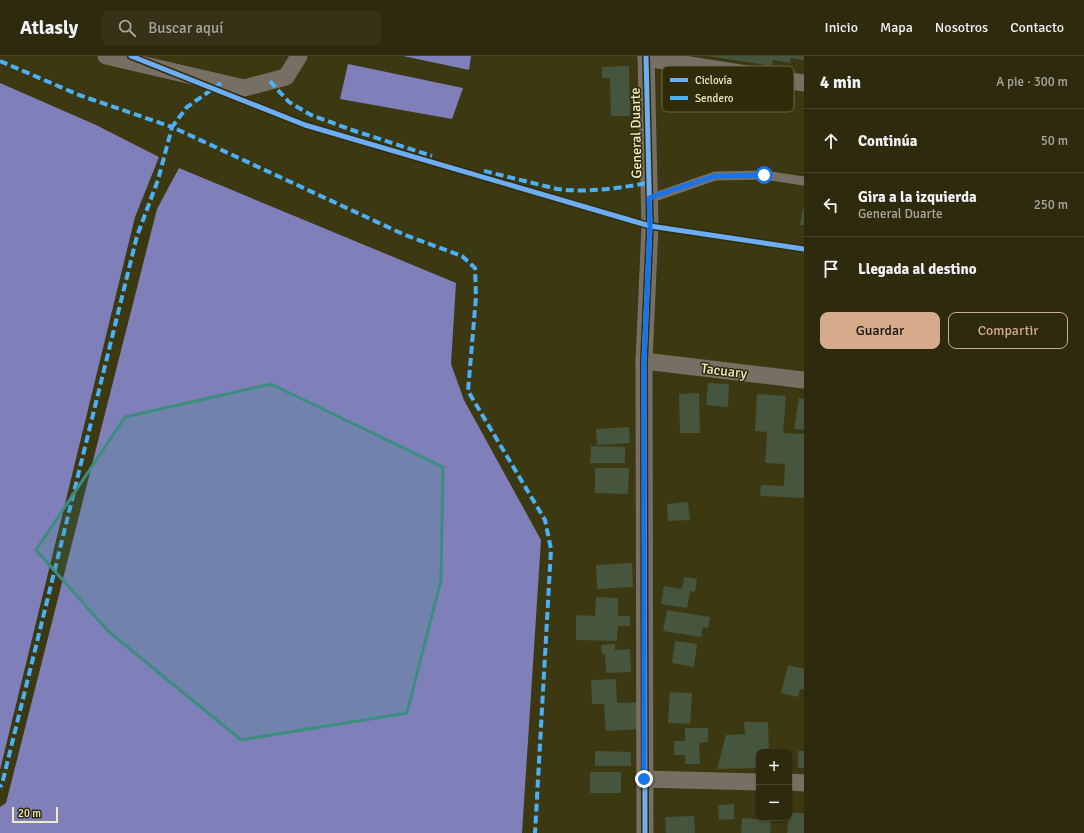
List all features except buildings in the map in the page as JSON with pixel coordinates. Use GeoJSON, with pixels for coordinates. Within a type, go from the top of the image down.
{"type":"FeatureCollection","features":[{"type":"Feature","properties":{"kind":"street"},"geometry":{"type":"LineString","coordinates":[[106,56],[244,88],[286,77],[299,56]]}},
{"type":"Feature","properties":{"kind":"street"},"geometry":{"type":"LineString","coordinates":[[646,57],[701,66]]}},
{"type":"Feature","properties":{"kind":"street","name":"General Duarte"},"geometry":{"type":"LineString","coordinates":[[645,833],[644,361],[650,226],[646,57]]}},
{"type":"Feature","properties":{"kind":"street"},"geometry":{"type":"LineString","coordinates":[[794,81],[804,83]]}},
{"type":"Feature","properties":{"kind":"street","name":"Tacuary"},"geometry":{"type":"LineString","coordinates":[[644,361],[804,380]]}},
{"type":"Feature","properties":{"kind":"street"},"geometry":{"type":"LineString","coordinates":[[644,779],[756,782]]}},
{"type":"Feature","properties":{"kind":"street"},"geometry":{"type":"LineString","coordinates":[[792,782],[804,783]]}},
{"type":"Feature","properties":{"kind":"lane"},"geometry":{"type":"LineString","coordinates":[[649,198],[715,176],[764,175],[804,181]]}},
{"type":"Feature","properties":{"kind":"highlighted area"},"geometry":{"type":"Polygon","coordinates":[[[271,384],[443,467],[441,580],[407,713],[241,740],[109,632],[36,550],[125,417],[271,384]]]}},
{"type":"Feature","properties":{"kind":"water"},"geometry":{"type":"Polygon","coordinates":[[[403,56],[471,56],[469,70],[403,56]]]}},
{"type":"Feature","properties":{"kind":"water"},"geometry":{"type":"Polygon","coordinates":[[[348,64],[463,88],[452,119],[340,99],[348,64]]]}},
{"type":"Feature","properties":{"kind":"water"},"geometry":{"type":"Polygon","coordinates":[[[0,83],[96,125],[159,157],[135,217],[0,770],[0,83]]]}},
{"type":"Feature","properties":{"kind":"water"},"geometry":{"type":"Polygon","coordinates":[[[179,168],[456,283],[451,364],[464,400],[541,540],[522,833],[0,833],[0,807],[6,803],[157,209],[179,168]]]}},
{"type":"Feature","properties":{"kind":"marked path"},"geometry":{"type":"LineString","coordinates":[[0,61],[79,95],[172,127],[158,180],[137,236],[2,784],[0,787]]}},
{"type":"Feature","properties":{"kind":"marked path"},"geometry":{"type":"LineString","coordinates":[[270,81],[289,102],[311,115],[432,156]]}},
{"type":"Feature","properties":{"kind":"marked path"},"geometry":{"type":"LineString","coordinates":[[221,83],[187,107],[172,127],[405,235],[462,256],[475,268],[476,297],[468,391],[545,520],[551,549],[535,833]]}},
{"type":"Feature","properties":{"kind":"marked path"},"geometry":{"type":"LineString","coordinates":[[484,171],[557,189],[569,190],[626,187],[649,183]]}},
{"type":"Feature","properties":{"kind":"cycle path"},"geometry":{"type":"LineString","coordinates":[[131,56],[305,125],[650,226],[804,249]]}},
{"type":"Feature","properties":{"kind":"cycle path"},"geometry":{"type":"LineString","coordinates":[[645,833],[644,361],[650,226],[646,56]]}},
{"type":"Feature","properties":{"kind":"route"},"geometry":{"type":"LineString","coordinates":[[644,779],[644,361],[650,226],[649,198],[715,176],[764,175]]}}]}
